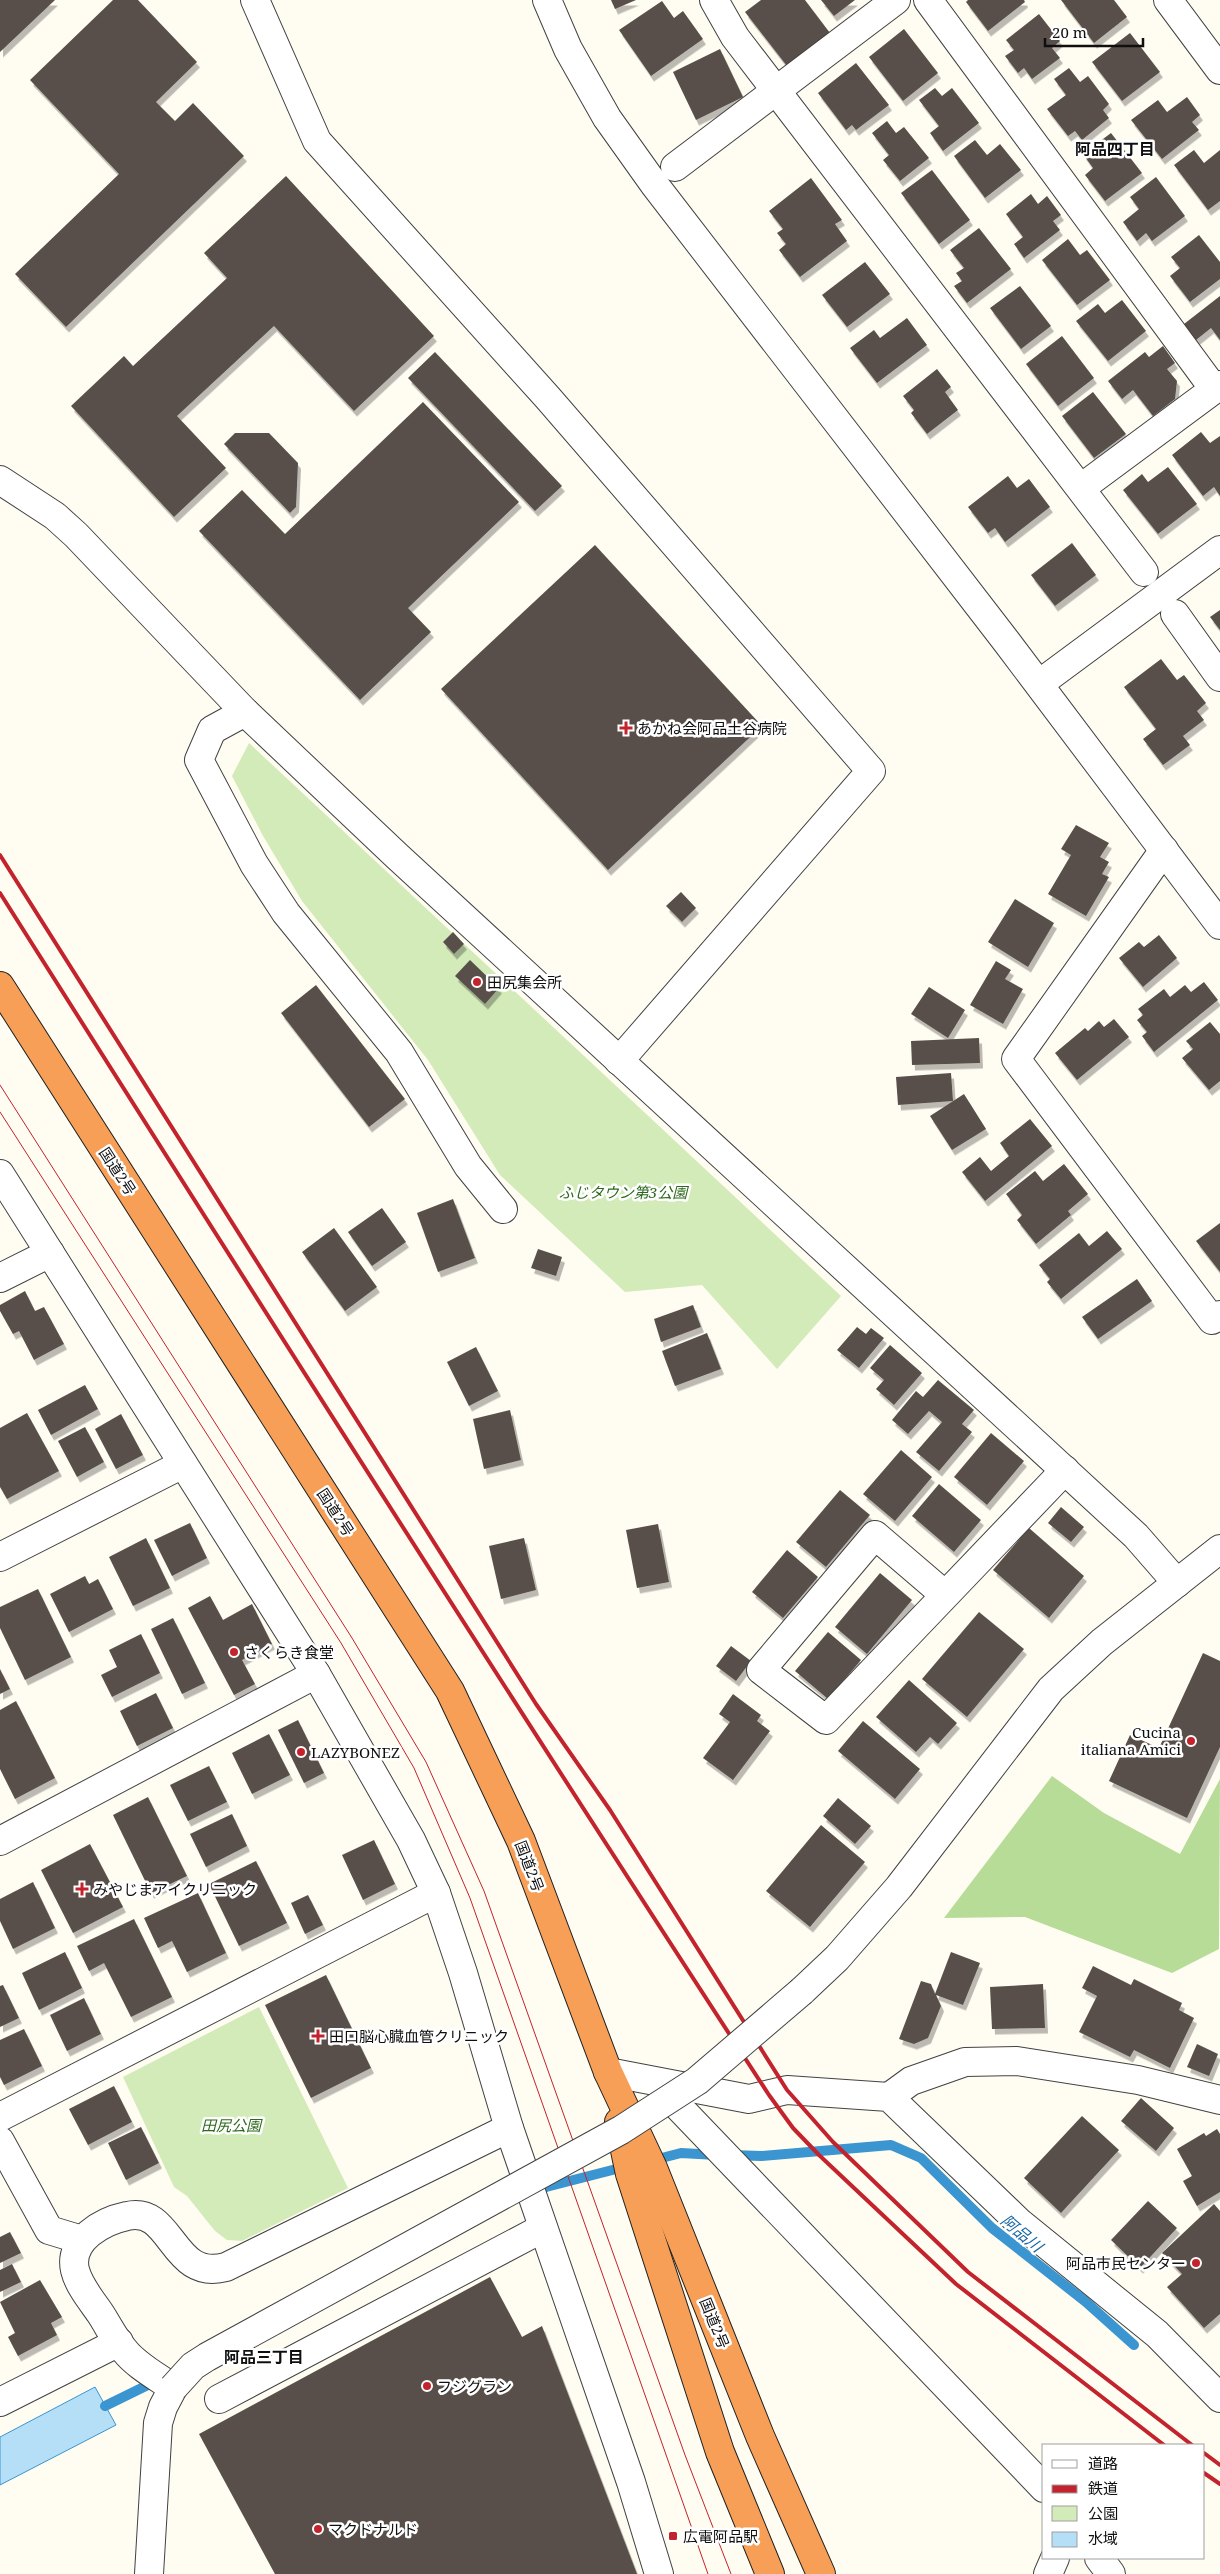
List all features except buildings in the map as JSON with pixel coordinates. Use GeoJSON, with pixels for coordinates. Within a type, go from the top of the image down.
{"type":"FeatureCollection","features":[{"type":"Feature","properties":{"kind":"highway","name":"国道2号"},"geometry":{"type":"LineString","coordinates":[[0,986],[450,1691],[522,1841],[608,2072],[653,2168],[760,2436],[821,2574]]}},
{"type":"Feature","properties":{"kind":"highway","name":"国道2号"},"geometry":{"type":"LineString","coordinates":[[608,2072],[630,2174],[720,2452],[770,2574]]}},
{"type":"Feature","properties":{"kind":"street"},"geometry":{"type":"LineString","coordinates":[[255,0],[317,141],[548,398],[871,771],[619,1061]]}},
{"type":"Feature","properties":{"kind":"street"},"geometry":{"type":"LineString","coordinates":[[547,0],[568,49],[607,118],[643,169],[1039,684],[1220,926]]}},
{"type":"Feature","properties":{"kind":"street"},"geometry":{"type":"LineString","coordinates":[[714,0],[735,37],[1144,572]]}},
{"type":"Feature","properties":{"kind":"street"},"geometry":{"type":"LineString","coordinates":[[675,167],[896,0]]}},
{"type":"Feature","properties":{"kind":"street"},"geometry":{"type":"LineString","coordinates":[[928,0],[1217,387],[1081,488]]}},
{"type":"Feature","properties":{"kind":"street"},"geometry":{"type":"LineString","coordinates":[[1168,0],[1220,70]]}},
{"type":"Feature","properties":{"kind":"street"},"geometry":{"type":"LineString","coordinates":[[0,480],[55,516],[245,712],[619,1061],[1136,1536],[1177,1583]]}},
{"type":"Feature","properties":{"kind":"street"},"geometry":{"type":"LineString","coordinates":[[1039,684],[1220,550]]}},
{"type":"Feature","properties":{"kind":"street"},"geometry":{"type":"LineString","coordinates":[[1174,614],[1220,677]]}},
{"type":"Feature","properties":{"kind":"street"},"geometry":{"type":"LineString","coordinates":[[245,712],[212,730],[198,760],[254,864],[286,913],[399,1052],[468,1166],[503,1209]]}},
{"type":"Feature","properties":{"kind":"street"},"geometry":{"type":"LineString","coordinates":[[1164,850],[1016,1059],[1212,1320],[1220,1315]]}},
{"type":"Feature","properties":{"kind":"street"},"geometry":{"type":"LineString","coordinates":[[0,1174],[316,1674],[411,1840],[436,1893],[463,1974],[509,2128],[631,2482],[659,2574]]}},
{"type":"Feature","properties":{"kind":"street"},"geometry":{"type":"LineString","coordinates":[[0,1278],[50,1252]]}},
{"type":"Feature","properties":{"kind":"street"},"geometry":{"type":"LineString","coordinates":[[0,1557],[183,1464]]}},
{"type":"Feature","properties":{"kind":"street"},"geometry":{"type":"LineString","coordinates":[[945,1595],[875,1535],[761,1670],[826,1720],[945,1595],[1064,1470]]}},
{"type":"Feature","properties":{"kind":"street"},"geometry":{"type":"LineString","coordinates":[[149,2574],[158,2423],[163,2407],[173,2388],[193,2366],[621,2130],[671,2099],[732,2054],[837,1958],[899,1887],[1051,1690],[1102,1642],[1220,1549]]}},
{"type":"Feature","properties":{"kind":"street"},"geometry":{"type":"LineString","coordinates":[[0,1841],[316,1674]]}},
{"type":"Feature","properties":{"kind":"street"},"geometry":{"type":"LineString","coordinates":[[0,2118],[436,1893]]}},
{"type":"Feature","properties":{"kind":"street"},"geometry":{"type":"LineString","coordinates":[[889,2097],[911,2081],[965,2062],[1017,2061],[1138,2080],[1220,2100]]}},
{"type":"Feature","properties":{"kind":"street"},"geometry":{"type":"LineString","coordinates":[[608,2072],[749,2099],[787,2090],[889,2097],[1020,2222],[1157,2334],[1220,2398]]}},
{"type":"Feature","properties":{"kind":"street"},"geometry":{"type":"LineString","coordinates":[[671,2099],[1042,2486]]}},
{"type":"Feature","properties":{"kind":"street"},"geometry":{"type":"LineString","coordinates":[[173,2388],[125,2352],[80,2284],[74,2269],[75,2254],[82,2240],[94,2230],[116,2218],[132,2214],[149,2218],[162,2228],[186,2258],[197,2268],[212,2271],[509,2128]]}},
{"type":"Feature","properties":{"kind":"street"},"geometry":{"type":"LineString","coordinates":[[0,2141],[49,2230],[82,2240]]}},
{"type":"Feature","properties":{"kind":"street"},"geometry":{"type":"LineString","coordinates":[[219,2399],[543,2228]]}},
{"type":"Feature","properties":{"kind":"street"},"geometry":{"type":"LineString","coordinates":[[0,2402],[119,2342]]}},
{"type":"Feature","properties":{"kind":"street"},"geometry":{"type":"LineString","coordinates":[[1048,2574],[1055,2559]]}},
{"type":"Feature","properties":{"kind":"street"},"geometry":{"type":"LineString","coordinates":[[1100,2559],[1111,2574]]}},
{"type":"Feature","properties":{"kind":"green space","name":"ふじタウン第3公園"},"geometry":{"type":"Polygon","coordinates":[[[249,743],[841,1296],[777,1369],[702,1285],[625,1292],[500,1175],[428,1060],[302,901],[263,836],[232,776],[249,743]]]}},
{"type":"Feature","properties":{"kind":"green space"},"geometry":{"type":"Polygon","coordinates":[[[1052,1776],[1104,1813],[1180,1854],[1220,1779],[1219,1949],[1172,1973],[1025,1917],[944,1918],[1052,1776]]]}},
{"type":"Feature","properties":{"kind":"green space","name":"田尻公園"},"geometry":{"type":"Polygon","coordinates":[[[259,2007],[348,2188],[242,2241],[227,2240],[215,2231],[187,2196],[174,2187],[123,2077],[259,2007]]]}},
{"type":"Feature","properties":{"kind":"water"},"geometry":{"type":"Polygon","coordinates":[[[95,2387],[116,2425],[0,2485],[0,2437],[95,2387]]]}},
{"type":"Feature","properties":{"kind":"waterway","name":"阿品川"},"geometry":{"type":"LineString","coordinates":[[731,2155],[761,2156],[891,2145],[921,2158],[992,2228],[1086,2302],[1134,2345]]}},
{"type":"Feature","properties":{"kind":"waterway"},"geometry":{"type":"LineString","coordinates":[[650,2161],[681,2153],[717,2155]]}},
{"type":"Feature","properties":{"kind":"waterway"},"geometry":{"type":"LineString","coordinates":[[534,2193],[546,2187],[628,2166]]}},
{"type":"Feature","properties":{"kind":"waterway"},"geometry":{"type":"LineString","coordinates":[[105,2406],[156,2381]]}},
{"type":"Feature","properties":{"kind":"tram line"},"geometry":{"type":"LineString","coordinates":[[0,1085],[352,1638],[426,1762],[484,1891],[685,2455],[731,2574]]}},
{"type":"Feature","properties":{"kind":"tram line"},"geometry":{"type":"LineString","coordinates":[[0,1112],[341,1643],[414,1768],[470,1898],[708,2574]]}},
{"type":"Feature","properties":{"kind":"railway"},"geometry":{"type":"LineString","coordinates":[[0,855],[536,1704],[610,1810],[787,2090],[833,2142],[968,2272],[1191,2444]]}},
{"type":"Feature","properties":{"kind":"railway"},"geometry":{"type":"LineString","coordinates":[[0,893],[478,1645],[769,2095],[793,2128],[819,2155],[956,2284],[1163,2444]]}},
{"type":"Feature","properties":{"kind":"railway"},"geometry":{"type":"LineString","coordinates":[[1205,2454],[1220,2465]]}},
{"type":"Feature","properties":{"kind":"railway"},"geometry":{"type":"LineString","coordinates":[[1205,2474],[1220,2484]]}},
{"type":"Feature","properties":{"kind":"place","name":"あかね会阿品土谷病院"},"geometry":{"type":"Point","coordinates":[626,728]}},
{"type":"Feature","properties":{"kind":"place","name":"田尻集会所"},"geometry":{"type":"Point","coordinates":[477,982]}},
{"type":"Feature","properties":{"kind":"place","name":"さくらき食堂"},"geometry":{"type":"Point","coordinates":[234,1652]}},
{"type":"Feature","properties":{"kind":"place","name":"Cucina italiana Amici"},"geometry":{"type":"Point","coordinates":[1191,1741]}},
{"type":"Feature","properties":{"kind":"place","name":"LAZYBONEZ"},"geometry":{"type":"Point","coordinates":[301,1752]}},
{"type":"Feature","properties":{"kind":"place","name":"みやじまアイクリニック"},"geometry":{"type":"Point","coordinates":[82,1889]}},
{"type":"Feature","properties":{"kind":"place","name":"田口脳心臓血管クリニック"},"geometry":{"type":"Point","coordinates":[318,2036]}},
{"type":"Feature","properties":{"kind":"place","name":"阿品市民センター"},"geometry":{"type":"Point","coordinates":[1196,2263]}},
{"type":"Feature","properties":{"kind":"place","name":"フジグラン"},"geometry":{"type":"Point","coordinates":[427,2386]}},
{"type":"Feature","properties":{"kind":"place","name":"マクドナルド"},"geometry":{"type":"Point","coordinates":[318,2529]}},
{"type":"Feature","properties":{"kind":"place","name":"広電阿品駅"},"geometry":{"type":"Point","coordinates":[673,2536]}},
{"type":"Feature","properties":{"kind":"district","name":"阿品四丁目"},"geometry":{"type":"Point","coordinates":[1115,149]}},
{"type":"Feature","properties":{"kind":"district","name":"阿品三丁目"},"geometry":{"type":"Point","coordinates":[264,2357]}}]}
